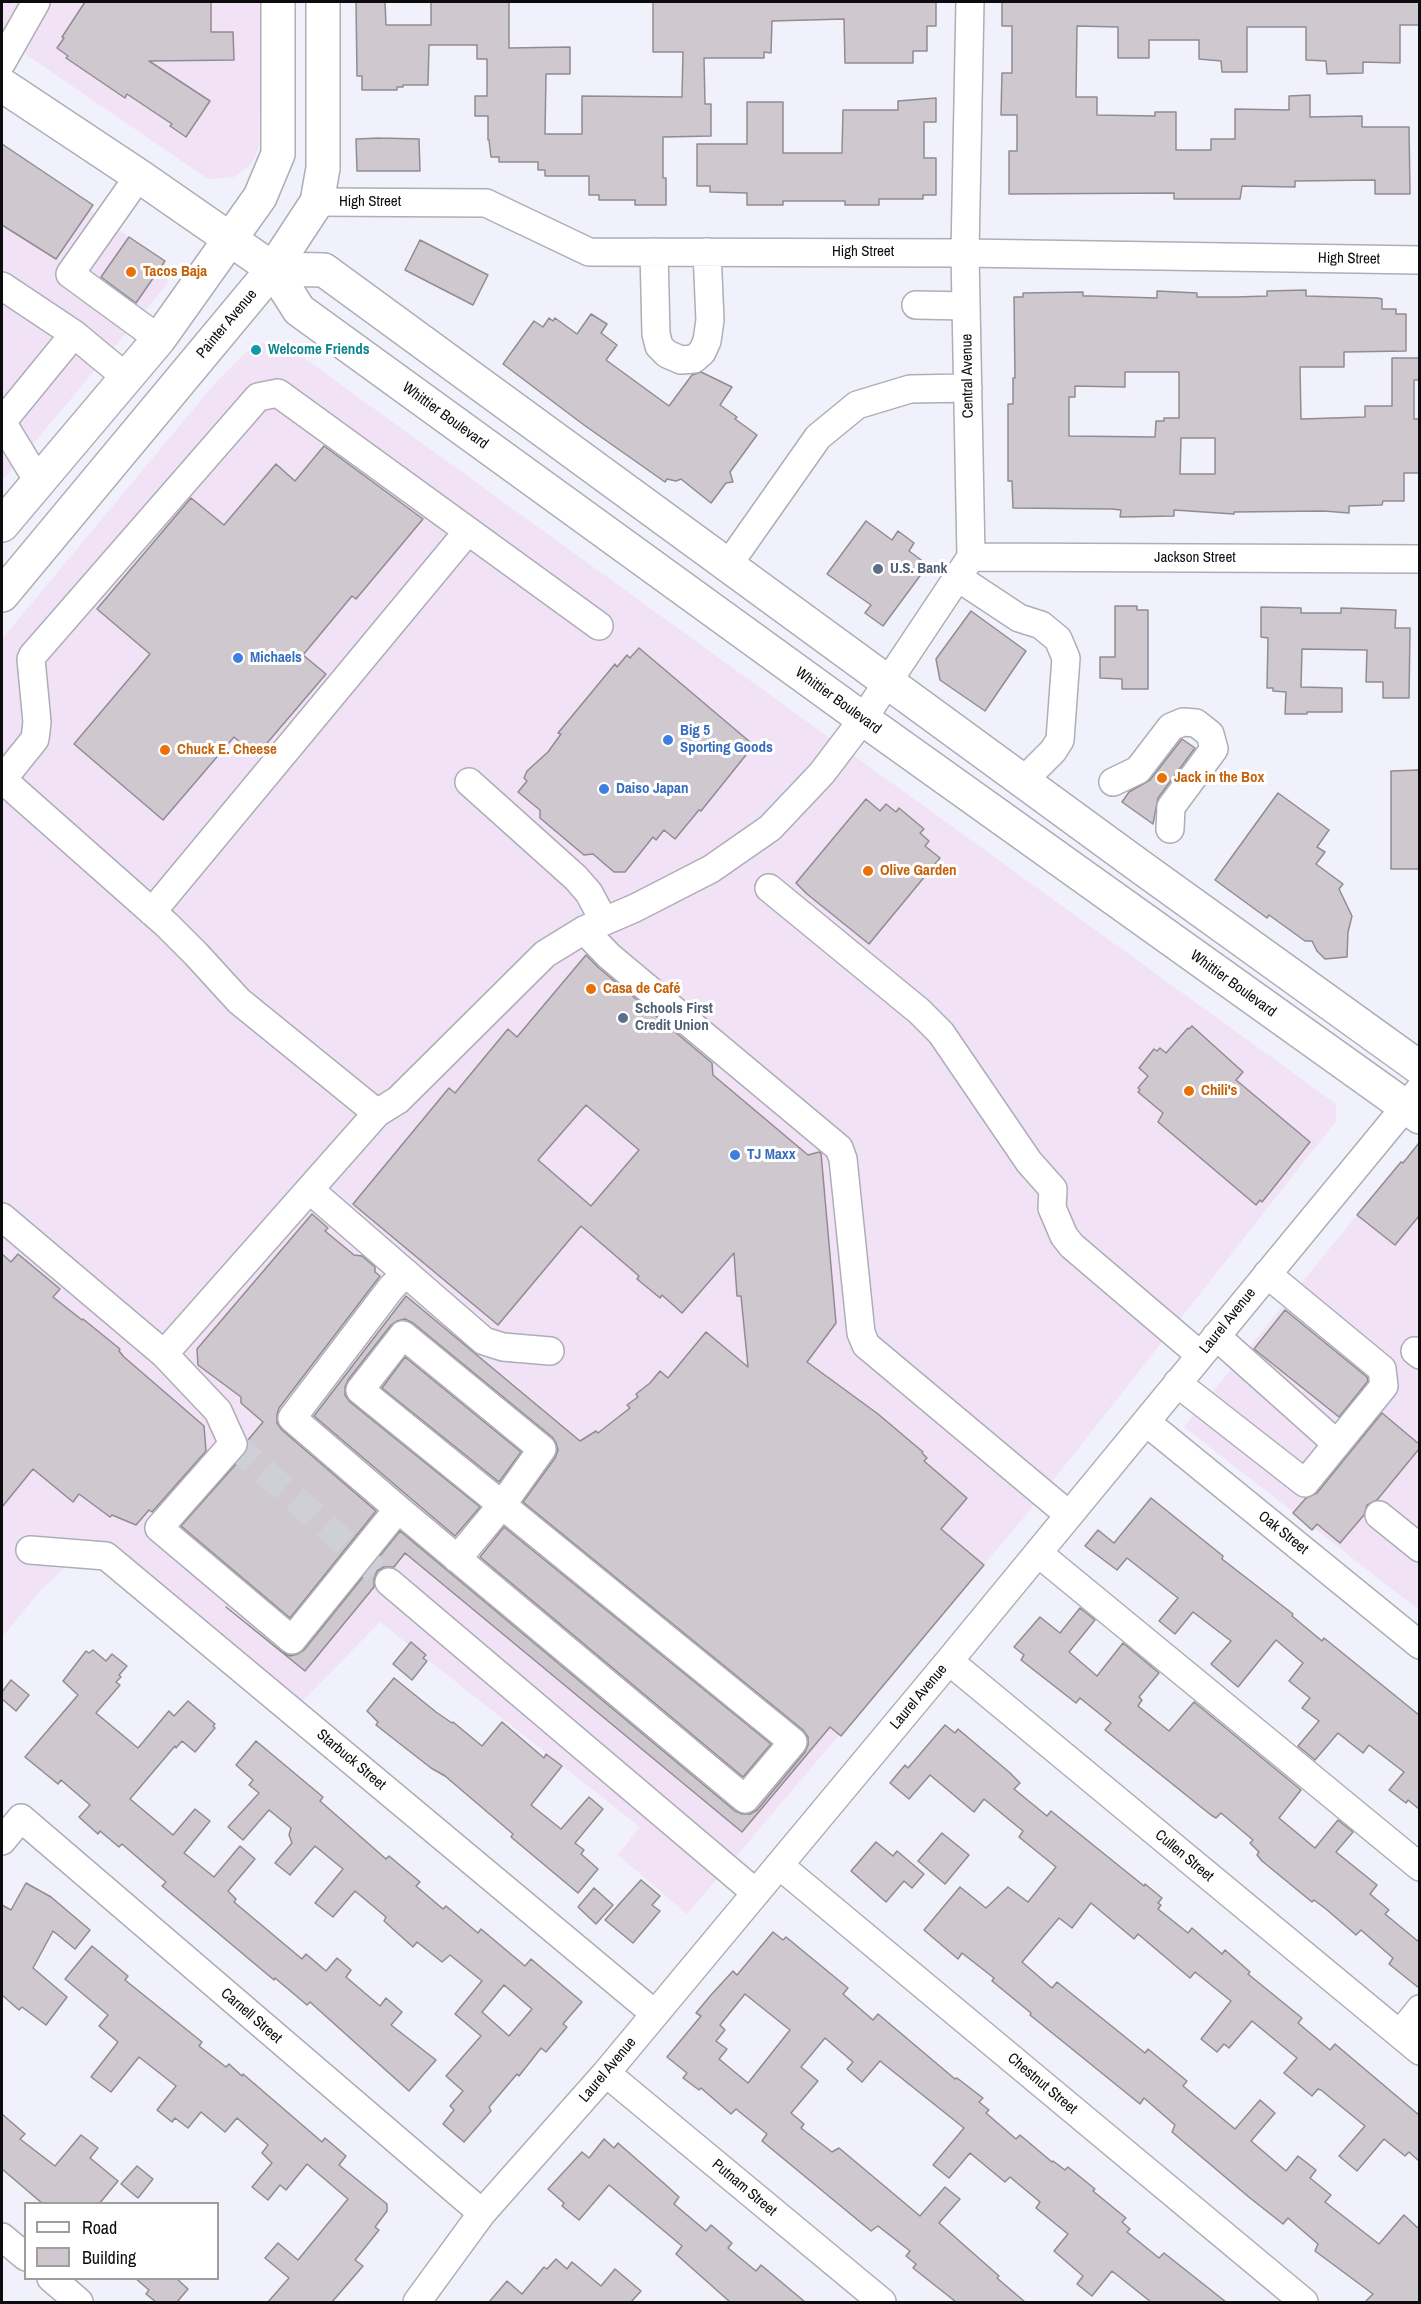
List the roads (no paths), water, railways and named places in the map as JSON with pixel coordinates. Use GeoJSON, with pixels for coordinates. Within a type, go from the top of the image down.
{"type":"FeatureCollection","features":[{"type":"Feature","properties":{"kind":"main road"},"geometry":{"type":"LineString","coordinates":[[2,525],[159,339],[260,197],[278,154],[278,2]]}},
{"type":"Feature","properties":{"kind":"main road","name":"Painter Avenue"},"geometry":{"type":"LineString","coordinates":[[2,595],[273,269],[317,202],[323,168],[323,2]]}},
{"type":"Feature","properties":{"kind":"main road","name":"Whittier Boulevard"},"geometry":{"type":"LineString","coordinates":[[2,85],[273,269],[299,310],[863,718],[1414,1104]]}},
{"type":"Feature","properties":{"kind":"main road"},"geometry":{"type":"LineString","coordinates":[[273,269],[324,270],[1419,1068]]}},
{"type":"Feature","properties":{"kind":"street"},"geometry":{"type":"LineString","coordinates":[[2,62],[36,2]]}},
{"type":"Feature","properties":{"kind":"street","name":"Central Avenue"},"geometry":{"type":"LineString","coordinates":[[964,567],[968,388],[965,253],[970,2]]}},
{"type":"Feature","properties":{"kind":"street"},"geometry":{"type":"LineString","coordinates":[[139,176],[70,274],[159,339]]}},
{"type":"Feature","properties":{"kind":"street","name":"High Street"},"geometry":{"type":"LineString","coordinates":[[317,202],[486,203],[589,252],[965,253],[1419,260]]}},
{"type":"Feature","properties":{"kind":"street"},"geometry":{"type":"LineString","coordinates":[[654,252],[656,334],[659,346],[667,354],[681,360],[694,358],[702,352],[707,341],[710,320],[707,252]]}},
{"type":"Feature","properties":{"kind":"street"},"geometry":{"type":"LineString","coordinates":[[2,285],[74,334],[127,378]]}},
{"type":"Feature","properties":{"kind":"street"},"geometry":{"type":"LineString","coordinates":[[915,305],[966,306]]}},
{"type":"Feature","properties":{"kind":"street"},"geometry":{"type":"LineString","coordinates":[[38,481],[2,422],[74,334]]}},
{"type":"Feature","properties":{"kind":"street"},"geometry":{"type":"LineString","coordinates":[[728,565],[818,437],[857,405],[910,389],[968,388]]}},
{"type":"Feature","properties":{"kind":"street"},"geometry":{"type":"LineString","coordinates":[[377,1113],[239,1001],[196,954],[152,912],[2,779],[34,739],[37,722],[31,660],[33,655],[258,397],[278,393],[599,626]]}},
{"type":"Feature","properties":{"kind":"street"},"geometry":{"type":"LineString","coordinates":[[152,912],[468,531]]}},
{"type":"Feature","properties":{"kind":"street","name":"Jackson Street"},"geometry":{"type":"LineString","coordinates":[[964,567],[1419,559]]}},
{"type":"Feature","properties":{"kind":"street"},"geometry":{"type":"LineString","coordinates":[[164,1354],[377,1113],[398,1100],[545,954],[594,925],[635,908],[711,869],[770,828],[822,773],[863,718],[964,567],[1019,618],[1041,625],[1058,639],[1066,658],[1060,740],[1053,751],[1023,781]]}},
{"type":"Feature","properties":{"kind":"street"},"geometry":{"type":"LineString","coordinates":[[1113,782],[1138,770],[1171,727],[1183,722],[1196,723],[1210,734],[1214,749],[1171,807],[1170,829]]}},
{"type":"Feature","properties":{"kind":"street"},"geometry":{"type":"LineString","coordinates":[[470,782],[576,878],[589,893],[594,925],[609,956],[839,1148],[843,1159],[861,1333],[866,1345],[1070,1515]]}},
{"type":"Feature","properties":{"kind":"street"},"geometry":{"type":"LineString","coordinates":[[770,888],[919,1011],[941,1033],[1029,1162],[1053,1189],[1052,1208],[1068,1241],[1337,1444]]}},
{"type":"Feature","properties":{"kind":"street","name":"Laurel Avenue"},"geometry":{"type":"LineString","coordinates":[[417,2302],[482,2213],[606,2073],[949,1662],[1267,1274],[1414,1104]]}},
{"type":"Feature","properties":{"kind":"street"},"geometry":{"type":"LineString","coordinates":[[310,1190],[484,1341],[503,1347],[550,1351]]}},
{"type":"Feature","properties":{"kind":"street"},"geometry":{"type":"LineString","coordinates":[[2,1217],[164,1354],[218,1411],[233,1444],[159,1528],[292,1640],[398,1509]]}},
{"type":"Feature","properties":{"kind":"street"},"geometry":{"type":"LineString","coordinates":[[406,1273],[391,1288],[292,1418],[457,1559],[745,1799],[793,1742],[502,1505],[360,1390],[402,1335],[543,1449],[502,1505],[457,1559]]}},
{"type":"Feature","properties":{"kind":"street"},"geometry":{"type":"LineString","coordinates":[[1177,1383],[1305,1483],[1384,1386],[1382,1369],[1267,1274]]}},
{"type":"Feature","properties":{"kind":"street","name":"Oak Street"},"geometry":{"type":"LineString","coordinates":[[1146,1422],[1419,1645]]}},
{"type":"Feature","properties":{"kind":"street"},"geometry":{"type":"LineString","coordinates":[[1379,1515],[1419,1548]]}},
{"type":"Feature","properties":{"kind":"street","name":"Starbuck Street"},"geometry":{"type":"LineString","coordinates":[[30,1550],[106,1556],[655,2013]]}},
{"type":"Feature","properties":{"kind":"street"},"geometry":{"type":"LineString","coordinates":[[1038,1553],[1419,1867]]}},
{"type":"Feature","properties":{"kind":"street"},"geometry":{"type":"LineString","coordinates":[[389,1582],[756,1893]]}},
{"type":"Feature","properties":{"kind":"street","name":"Cullen Street"},"geometry":{"type":"LineString","coordinates":[[949,1662],[1410,2043]]}},
{"type":"Feature","properties":{"kind":"street","name":"Carnell Street"},"geometry":{"type":"LineString","coordinates":[[2,1841],[21,1818],[482,2213]]}},
{"type":"Feature","properties":{"kind":"street","name":"Chestnut Street"},"geometry":{"type":"LineString","coordinates":[[779,1865],[1305,2302]]}},
{"type":"Feature","properties":{"kind":"street"},"geometry":{"type":"LineString","coordinates":[[1410,2043],[1419,2009]]}},
{"type":"Feature","properties":{"kind":"street","name":"Putnam Street"},"geometry":{"type":"LineString","coordinates":[[606,2073],[882,2302]]}},
{"type":"Feature","properties":{"kind":"street"},"geometry":{"type":"LineString","coordinates":[[2,2237],[24,2255]]}},
{"type":"Feature","properties":{"kind":"street"},"geometry":{"type":"LineString","coordinates":[[53,2280],[79,2302]]}},
{"type":"Feature","properties":{"kind":"tunnel"},"geometry":{"type":"LineString","coordinates":[[233,1444],[389,1582]]}},
{"type":"Feature","properties":{"kind":"place","name":"Tacos Baja"},"geometry":{"type":"Point","coordinates":[131,272]}},
{"type":"Feature","properties":{"kind":"place","name":"Welcome Friends"},"geometry":{"type":"Point","coordinates":[256,350]}},
{"type":"Feature","properties":{"kind":"place","name":"U.S. Bank"},"geometry":{"type":"Point","coordinates":[878,569]}},
{"type":"Feature","properties":{"kind":"place","name":"Michaels"},"geometry":{"type":"Point","coordinates":[238,658]}},
{"type":"Feature","properties":{"kind":"place","name":"Big 5 Sporting Goods"},"geometry":{"type":"Point","coordinates":[668,740]}},
{"type":"Feature","properties":{"kind":"place","name":"Chuck E. Cheese"},"geometry":{"type":"Point","coordinates":[165,750]}},
{"type":"Feature","properties":{"kind":"place","name":"Jack in the Box"},"geometry":{"type":"Point","coordinates":[1162,778]}},
{"type":"Feature","properties":{"kind":"place","name":"Daiso Japan"},"geometry":{"type":"Point","coordinates":[604,789]}},
{"type":"Feature","properties":{"kind":"place","name":"Olive Garden"},"geometry":{"type":"Point","coordinates":[868,871]}},
{"type":"Feature","properties":{"kind":"place","name":"Casa de Café"},"geometry":{"type":"Point","coordinates":[591,989]}},
{"type":"Feature","properties":{"kind":"place","name":"Schools First Credit Union"},"geometry":{"type":"Point","coordinates":[623,1018]}},
{"type":"Feature","properties":{"kind":"place","name":"Chili's"},"geometry":{"type":"Point","coordinates":[1189,1091]}},
{"type":"Feature","properties":{"kind":"place","name":"TJ Maxx"},"geometry":{"type":"Point","coordinates":[735,1155]}}]}
